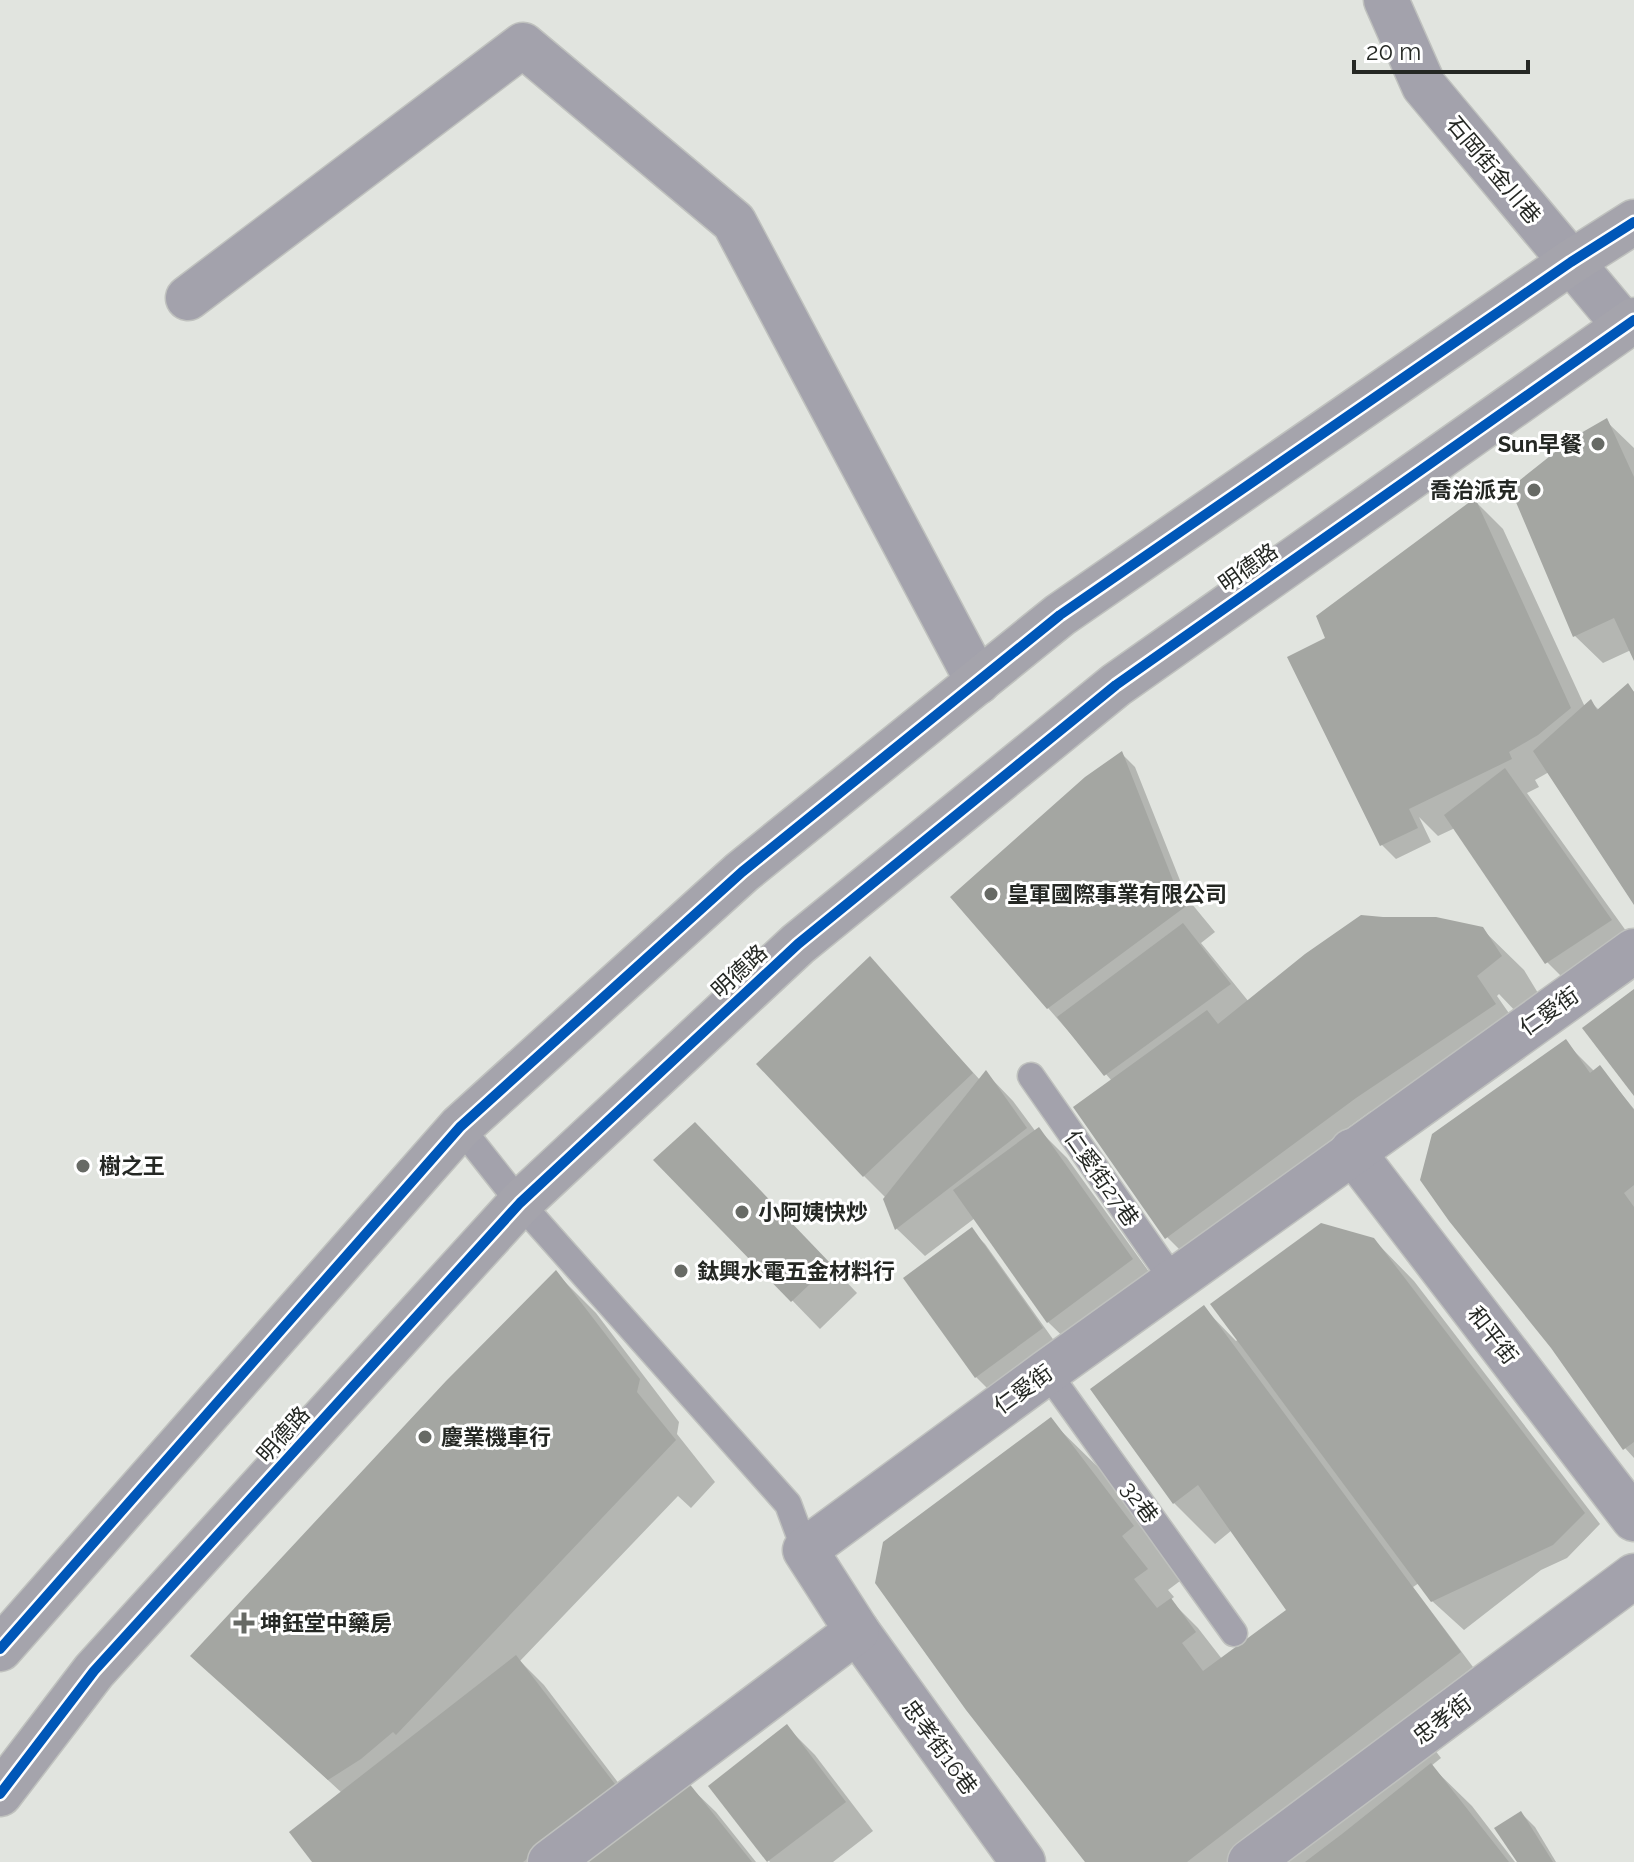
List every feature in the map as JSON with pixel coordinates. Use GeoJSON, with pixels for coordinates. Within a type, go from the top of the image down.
{"type":"FeatureCollection","features":[{"type":"Feature","properties":{"kind":"main road"},"geometry":{"type":"LineString","coordinates":[[0,1649],[460,1127],[742,872],[1060,615],[1571,262],[1634,222]]}},
{"type":"Feature","properties":{"kind":"main road","name":"明德路"},"geometry":{"type":"LineString","coordinates":[[0,1794],[94,1671],[520,1203],[798,944],[1116,685],[1631,330]]}},
{"type":"Feature","properties":{"kind":"street","name":"石岡街金川巷"},"geometry":{"type":"LineString","coordinates":[[1386,0],[1424,86],[1631,330]]}},
{"type":"Feature","properties":{"kind":"street"},"geometry":{"type":"LineString","coordinates":[[188,298],[523,45],[734,222],[978,682]]}},
{"type":"Feature","properties":{"kind":"street","name":"仁愛街"},"geometry":{"type":"LineString","coordinates":[[805,1550],[1173,1280],[1634,951]]}},
{"type":"Feature","properties":{"kind":"street","name":"和平街"},"geometry":{"type":"LineString","coordinates":[[1352,1151],[1634,1519]]}},
{"type":"Feature","properties":{"kind":"street"},"geometry":{"type":"LineString","coordinates":[[550,1862],[857,1631],[805,1550]]}},
{"type":"Feature","properties":{"kind":"street","name":"忠孝街"},"geometry":{"type":"LineString","coordinates":[[1250,1862],[1634,1576]]}},
{"type":"Feature","properties":{"kind":"street","name":"忠孝街16巷"},"geometry":{"type":"LineString","coordinates":[[857,1631],[1023,1862]]}},
{"type":"Feature","properties":{"kind":"lane","name":"仁愛街27巷"},"geometry":{"type":"LineString","coordinates":[[1031,1076],[1173,1280]]}},
{"type":"Feature","properties":{"kind":"lane"},"geometry":{"type":"LineString","coordinates":[[460,1127],[520,1203],[788,1504],[805,1550]]}},
{"type":"Feature","properties":{"kind":"lane","name":"32巷"},"geometry":{"type":"LineString","coordinates":[[1047,1372],[1234,1633]]}},
{"type":"Feature","properties":{"kind":"building"},"geometry":{"type":"Polygon","coordinates":[[[1607,418],[1634,477],[1634,661],[1614,618],[1573,637],[1510,488],[1574,437],[1607,418]]]}},
{"type":"Feature","properties":{"kind":"building"},"geometry":{"type":"Polygon","coordinates":[[[1475,498],[1571,708],[1538,735],[1509,752],[1512,759],[1409,809],[1418,828],[1380,846],[1287,657],[1325,638],[1316,616],[1475,498]]]}},
{"type":"Feature","properties":{"kind":"building"},"geometry":{"type":"Polygon","coordinates":[[[1628,683],[1634,692],[1634,905],[1533,751],[1591,699],[1597,710],[1628,683]]]}},
{"type":"Feature","properties":{"kind":"building"},"geometry":{"type":"Polygon","coordinates":[[[1122,751],[1176,888],[1189,904],[1047,1009],[950,897],[1085,777],[1122,751]]]}},
{"type":"Feature","properties":{"kind":"building"},"geometry":{"type":"Polygon","coordinates":[[[1505,768],[1612,920],[1545,964],[1444,815],[1505,768]]]}},
{"type":"Feature","properties":{"kind":"building"},"geometry":{"type":"Polygon","coordinates":[[[1361,915],[1436,917],[1483,927],[1502,956],[1477,976],[1496,1004],[1356,1098],[1165,1239],[1073,1107],[1207,1010],[1218,1024],[1305,954],[1361,915]]]}},
{"type":"Feature","properties":{"kind":"building"},"geometry":{"type":"Polygon","coordinates":[[[1183,923],[1231,984],[1104,1076],[1057,1017],[1183,923]]]}},
{"type":"Feature","properties":{"kind":"building"},"geometry":{"type":"Polygon","coordinates":[[[870,956],[973,1073],[863,1177],[756,1064],[870,956]]]}},
{"type":"Feature","properties":{"kind":"building"},"geometry":{"type":"Polygon","coordinates":[[[1634,989],[1634,1096],[1582,1028],[1634,989]]]}},
{"type":"Feature","properties":{"kind":"building"},"geometry":{"type":"Polygon","coordinates":[[[1566,1039],[1590,1073],[1600,1065],[1634,1110],[1634,1185],[1624,1193],[1634,1207],[1634,1442],[1623,1450],[1551,1348],[1420,1180],[1432,1134],[1566,1039]]]}},
{"type":"Feature","properties":{"kind":"building"},"geometry":{"type":"Polygon","coordinates":[[[986,1070],[1027,1128],[895,1230],[883,1199],[986,1070]]]}},
{"type":"Feature","properties":{"kind":"building","name":"小阿姨快炒"},"geometry":{"type":"Polygon","coordinates":[[[695,1122],[831,1264],[791,1302],[653,1160],[695,1122]]]}},
{"type":"Feature","properties":{"kind":"building"},"geometry":{"type":"Polygon","coordinates":[[[1039,1127],[1133,1259],[1047,1323],[953,1190],[1039,1127]]]}},
{"type":"Feature","properties":{"kind":"building"},"geometry":{"type":"Polygon","coordinates":[[[1321,1223],[1374,1238],[1585,1513],[1553,1545],[1431,1602],[1210,1304],[1321,1223]]]}},
{"type":"Feature","properties":{"kind":"building"},"geometry":{"type":"Polygon","coordinates":[[[972,1227],[1043,1328],[975,1378],[903,1278],[972,1227]]]}},
{"type":"Feature","properties":{"kind":"building"},"geometry":{"type":"Polygon","coordinates":[[[556,1270],[640,1379],[637,1392],[676,1440],[396,1735],[393,1732],[361,1759],[328,1780],[190,1656],[446,1381],[556,1270]]]}},
{"type":"Feature","properties":{"kind":"building"},"geometry":{"type":"Polygon","coordinates":[[[1204,1305],[1461,1652],[1187,1862],[1085,1862],[966,1710],[875,1583],[883,1542],[1051,1417],[1134,1526],[1122,1536],[1148,1569],[1134,1579],[1157,1608],[1171,1598],[1196,1632],[1182,1643],[1203,1671],[1286,1610],[1198,1485],[1173,1504],[1090,1389],[1204,1305]]]}},
{"type":"Feature","properties":{"kind":"building"},"geometry":{"type":"Polygon","coordinates":[[[516,1655],[618,1788],[523,1862],[312,1862],[289,1832],[516,1655]]]}},
{"type":"Feature","properties":{"kind":"building"},"geometry":{"type":"Polygon","coordinates":[[[787,1724],[846,1802],[767,1862],[708,1786],[787,1724]]]}},
{"type":"Feature","properties":{"kind":"building"},"geometry":{"type":"Polygon","coordinates":[[[1431,1763],[1509,1862],[1305,1862],[1342,1834],[1431,1763]]]}},
{"type":"Feature","properties":{"kind":"building"},"geometry":{"type":"Polygon","coordinates":[[[688,1782],[752,1862],[584,1862],[688,1782]]]}},
{"type":"Feature","properties":{"kind":"building"},"geometry":{"type":"Polygon","coordinates":[[[1521,1811],[1553,1862],[1517,1862],[1494,1828],[1521,1811]]]}},
{"type":"Feature","properties":{"kind":"cycle path"},"geometry":{"type":"LineString","coordinates":[[0,1649],[460,1127],[742,872],[1060,615],[1571,262],[1634,222]]}},
{"type":"Feature","properties":{"kind":"cycle path"},"geometry":{"type":"LineString","coordinates":[[0,1794],[94,1671],[520,1203],[798,944],[1116,685],[1634,320]]}},
{"type":"Feature","properties":{"kind":"place","name":"Sun早餐"},"geometry":{"type":"Point","coordinates":[1598,444]}},
{"type":"Feature","properties":{"kind":"place","name":"喬治派克"},"geometry":{"type":"Point","coordinates":[1534,490]}},
{"type":"Feature","properties":{"kind":"place","name":"皇軍國際事業有限公司"},"geometry":{"type":"Point","coordinates":[991,894]}},
{"type":"Feature","properties":{"kind":"place","name":"樹之王"},"geometry":{"type":"Point","coordinates":[83,1166]}},
{"type":"Feature","properties":{"kind":"place","name":"小阿姨快炒"},"geometry":{"type":"Point","coordinates":[742,1212]}},
{"type":"Feature","properties":{"kind":"place","name":"鈦興水電五金材料行"},"geometry":{"type":"Point","coordinates":[681,1271]}},
{"type":"Feature","properties":{"kind":"place","name":"慶業機車行"},"geometry":{"type":"Point","coordinates":[425,1437]}},
{"type":"Feature","properties":{"kind":"place","name":"坤鈺堂中藥房"},"geometry":{"type":"Point","coordinates":[244,1623]}}]}
